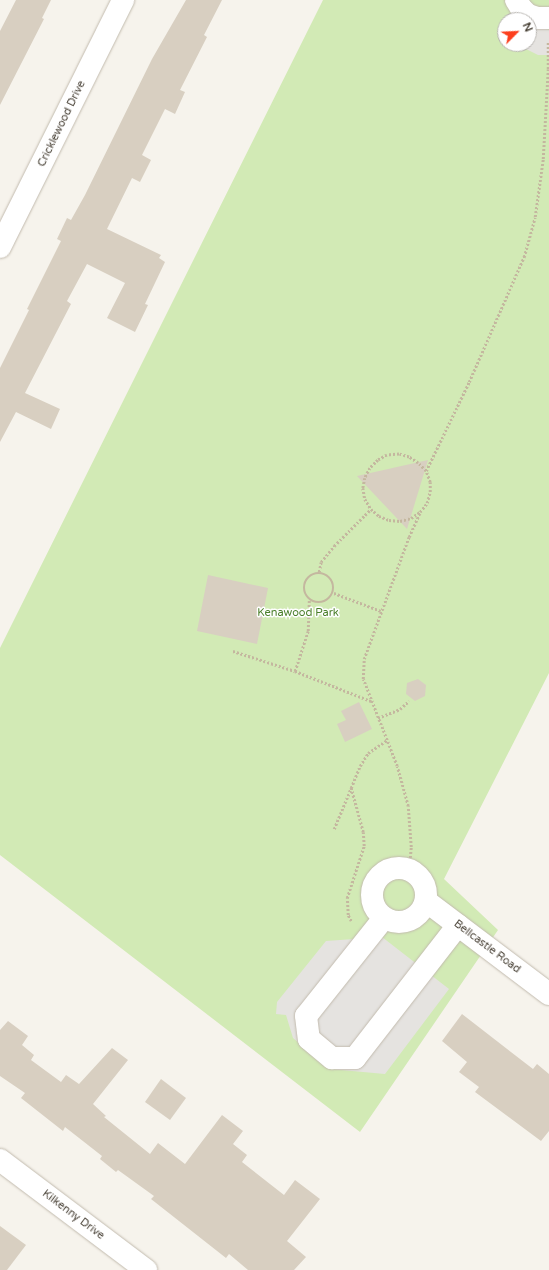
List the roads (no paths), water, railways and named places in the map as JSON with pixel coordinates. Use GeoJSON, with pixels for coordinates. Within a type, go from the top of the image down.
{"type":"FeatureCollection","features":[{"type":"Feature","properties":{"kind":"street","name":"Cricklewood Drive"},"geometry":{"type":"LineString","coordinates":[[0,247],[123,0]]}},
{"type":"Feature","properties":{"kind":"street"},"geometry":{"type":"LineString","coordinates":[[516,0],[521,8],[528,14],[537,18],[548,19]]}},
{"type":"Feature","properties":{"kind":"street"},"geometry":{"type":"LineString","coordinates":[[400,868],[409,870],[420,878],[424,885],[426,900],[417,916],[409,920],[392,922],[377,912],[371,895],[375,883],[384,872],[400,868]]}},
{"type":"Feature","properties":{"kind":"street","name":"Bellcastle Road"},"geometry":{"type":"LineString","coordinates":[[426,900],[458,926],[549,994]]}},
{"type":"Feature","properties":{"kind":"street"},"geometry":{"type":"LineString","coordinates":[[384,918],[306,1016],[309,1039],[332,1058],[355,1058],[458,926]]}},
{"type":"Feature","properties":{"kind":"street","name":"Kilkenny Drive"},"geometry":{"type":"LineString","coordinates":[[0,1160],[146,1270]]}},
{"type":"Feature","properties":{"kind":"park label","name":"Kenawood Park"},"geometry":{"type":"Point","coordinates":[298,613]}}]}
